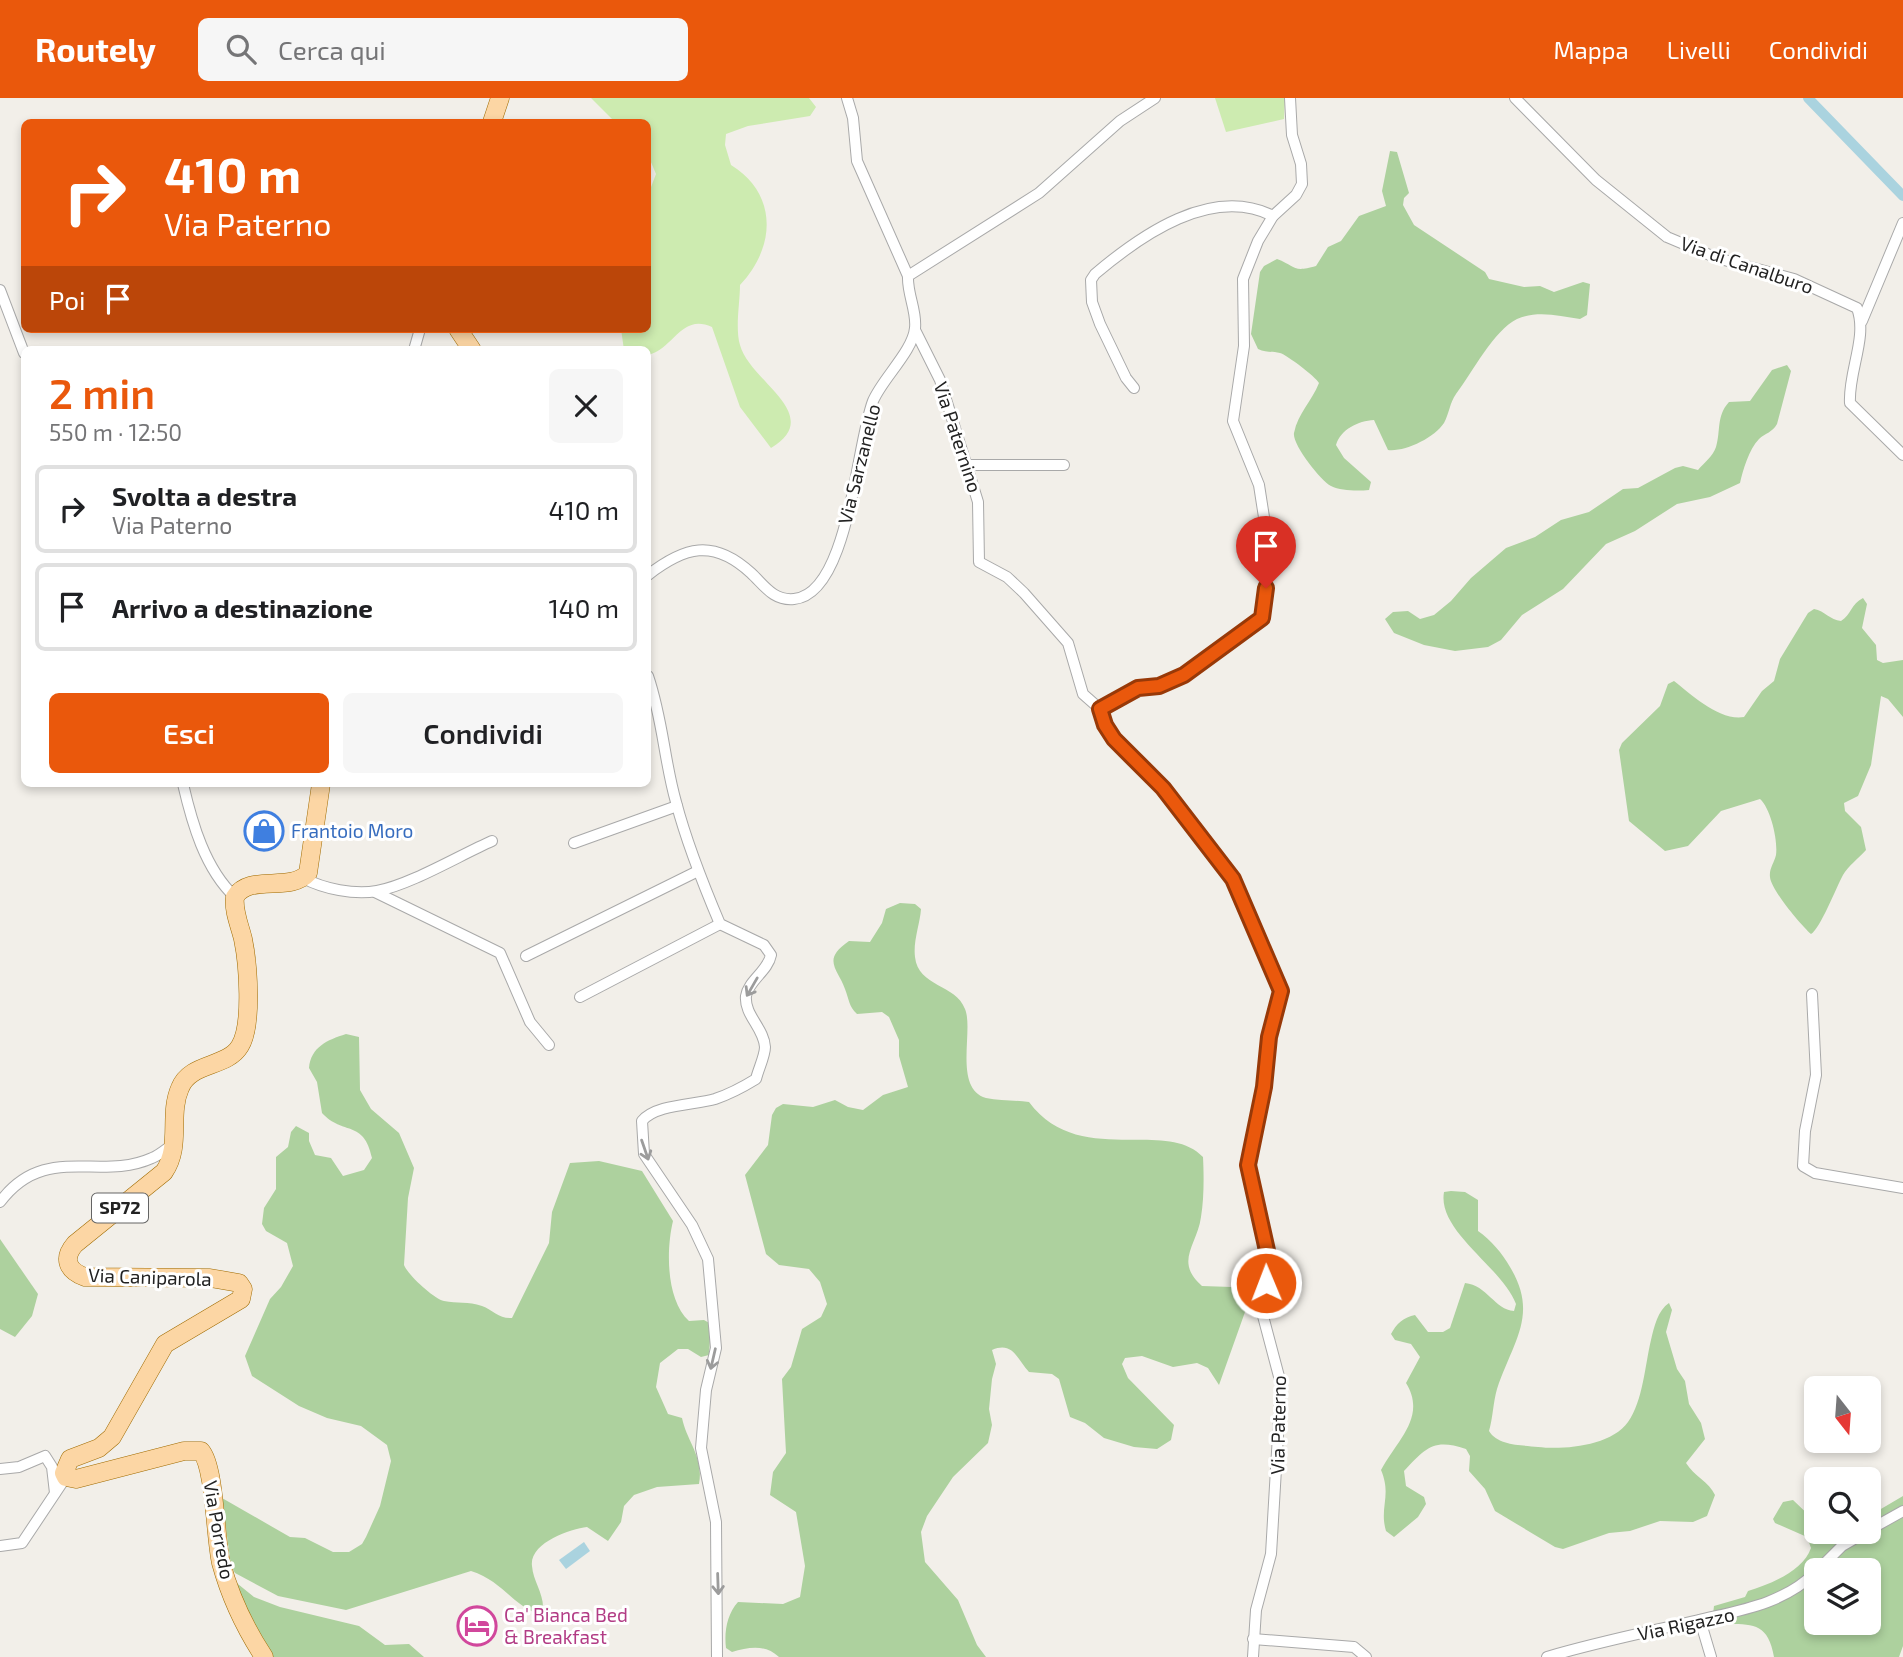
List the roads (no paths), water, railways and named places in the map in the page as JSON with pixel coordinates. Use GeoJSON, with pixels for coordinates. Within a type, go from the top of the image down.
{"type":"FeatureCollection","features":[{"type":"Feature","properties":{"kind":"main road"},"geometry":{"type":"LineString","coordinates":[[493,119],[500,98]]}},
{"type":"Feature","properties":{"kind":"main road"},"geometry":{"type":"LineString","coordinates":[[235,897],[243,888],[303,878],[312,859],[321,787]]}},
{"type":"Feature","properties":{"kind":"main road","name":"Via Caniparola"},"geometry":{"type":"LineString","coordinates":[[66,1477],[64,1469],[67,1461],[99,1448],[112,1437],[165,1344],[231,1307],[243,1295],[240,1283],[230,1281],[85,1277],[75,1273],[67,1264],[69,1251],[75,1244],[164,1172],[173,1157],[180,1088],[192,1074],[239,1049],[243,1037],[246,962],[235,897]]}},
{"type":"Feature","properties":{"kind":"main road","name":"Via Porredo"},"geometry":{"type":"LineString","coordinates":[[66,1477],[81,1478],[184,1451],[201,1451],[208,1462],[224,1574],[240,1615],[264,1657]]}},
{"type":"Feature","properties":{"kind":"street"},"geometry":{"type":"LineString","coordinates":[[847,98],[853,118],[857,161],[908,276],[915,330]]}},
{"type":"Feature","properties":{"kind":"street"},"geometry":{"type":"LineString","coordinates":[[908,276],[1039,193],[1120,121],[1155,98]]}},
{"type":"Feature","properties":{"kind":"street"},"geometry":{"type":"LineString","coordinates":[[1100,709],[1138,688],[1159,686],[1184,675],[1262,618],[1268,543],[1259,485],[1233,421],[1244,346],[1243,279],[1258,241],[1273,216],[1296,195],[1302,184],[1301,164],[1292,135],[1290,98]]}},
{"type":"Feature","properties":{"kind":"street","name":"Via di Canalburo"},"geometry":{"type":"LineString","coordinates":[[1515,98],[1596,180],[1667,237],[1717,258],[1794,279],[1852,304],[1862,321]]}},
{"type":"Feature","properties":{"kind":"street"},"geometry":{"type":"LineString","coordinates":[[1134,388],[1120,367],[1092,302],[1091,280],[1095,274],[1182,216],[1240,205],[1255,207],[1273,216]]}},
{"type":"Feature","properties":{"kind":"street"},"geometry":{"type":"LineString","coordinates":[[1903,223],[1862,321],[1849,387],[1850,403],[1903,455]]}},
{"type":"Feature","properties":{"kind":"street"},"geometry":{"type":"LineString","coordinates":[[0,290],[21,346]]}},
{"type":"Feature","properties":{"kind":"street","name":"Via Paternino"},"geometry":{"type":"LineString","coordinates":[[915,330],[940,380],[978,502],[979,562],[1015,585],[1068,643],[1083,694],[1100,709]]}},
{"type":"Feature","properties":{"kind":"street","name":"Via Sarzanello"},"geometry":{"type":"LineString","coordinates":[[651,573],[672,557],[698,548],[740,565],[770,593],[793,599],[817,590],[830,570],[845,527],[872,403],[915,330]]}},
{"type":"Feature","properties":{"kind":"street"},"geometry":{"type":"LineString","coordinates":[[968,466],[1064,465]]}},
{"type":"Feature","properties":{"kind":"street"},"geometry":{"type":"LineString","coordinates":[[651,687],[665,737],[677,806],[698,871],[720,924],[764,945],[771,955],[770,962],[746,993],[746,1008],[756,1023],[765,1047],[755,1079],[717,1098],[665,1110],[642,1121],[645,1154],[692,1225],[708,1259],[716,1348],[706,1390],[701,1448],[716,1522],[717,1657]]}},
{"type":"Feature","properties":{"kind":"street","name":"Via Paterno"},"geometry":{"type":"LineString","coordinates":[[1100,709],[1105,725],[1114,739],[1163,788],[1233,879],[1281,991],[1269,1037],[1264,1087],[1248,1165],[1269,1268],[1264,1316],[1281,1384],[1271,1553],[1256,1610],[1253,1657]]}},
{"type":"Feature","properties":{"kind":"street"},"geometry":{"type":"LineString","coordinates":[[184,787],[196,833],[226,888],[235,897]]}},
{"type":"Feature","properties":{"kind":"street"},"geometry":{"type":"LineString","coordinates":[[574,843],[677,806]]}},
{"type":"Feature","properties":{"kind":"street"},"geometry":{"type":"LineString","coordinates":[[375,892],[492,841]]}},
{"type":"Feature","properties":{"kind":"street"},"geometry":{"type":"LineString","coordinates":[[526,956],[698,871]]}},
{"type":"Feature","properties":{"kind":"street"},"geometry":{"type":"LineString","coordinates":[[303,878],[341,891],[375,892],[500,953],[530,1022],[549,1045]]}},
{"type":"Feature","properties":{"kind":"street"},"geometry":{"type":"LineString","coordinates":[[580,997],[720,924]]}},
{"type":"Feature","properties":{"kind":"street"},"geometry":{"type":"LineString","coordinates":[[1812,994],[1816,1075],[1805,1131],[1803,1166],[1815,1172],[1903,1188]]}},
{"type":"Feature","properties":{"kind":"street"},"geometry":{"type":"LineString","coordinates":[[0,1202],[14,1185],[36,1174],[61,1167],[142,1161],[174,1143]]}},
{"type":"Feature","properties":{"kind":"street"},"geometry":{"type":"LineString","coordinates":[[0,1469],[19,1468],[45,1455],[52,1466],[55,1493]]}},
{"type":"Feature","properties":{"kind":"street"},"geometry":{"type":"LineString","coordinates":[[0,1546],[22,1542],[66,1477]]}},
{"type":"Feature","properties":{"kind":"street","name":"Via Rigazzo"},"geometry":{"type":"LineString","coordinates":[[1881,1524],[1903,1511]]}},
{"type":"Feature","properties":{"kind":"street","name":"Via Rigazzo"},"geometry":{"type":"LineString","coordinates":[[1830,1558],[1845,1544]]}},
{"type":"Feature","properties":{"kind":"street","name":"Via Rigazzo"},"geometry":{"type":"LineString","coordinates":[[1547,1657],[1746,1611],[1778,1599],[1804,1580]]}},
{"type":"Feature","properties":{"kind":"street"},"geometry":{"type":"LineString","coordinates":[[1700,1620],[1711,1657]]}},
{"type":"Feature","properties":{"kind":"street"},"geometry":{"type":"LineString","coordinates":[[1253,1639],[1354,1647],[1366,1657]]}},
{"type":"Feature","properties":{"kind":"water"},"geometry":{"type":"Polygon","coordinates":[[[584,1542],[590,1551],[566,1569],[559,1560],[584,1542]]]}},
{"type":"Feature","properties":{"kind":"waterway"},"geometry":{"type":"LineString","coordinates":[[1808,98],[1903,196]]}},
{"type":"Feature","properties":{"kind":"place","name":"Frantoio Moro"},"geometry":{"type":"Point","coordinates":[264,831]}},
{"type":"Feature","properties":{"kind":"place","name":"Ca' Bianca Bed & Breakfast"},"geometry":{"type":"Point","coordinates":[477,1626]}}]}
